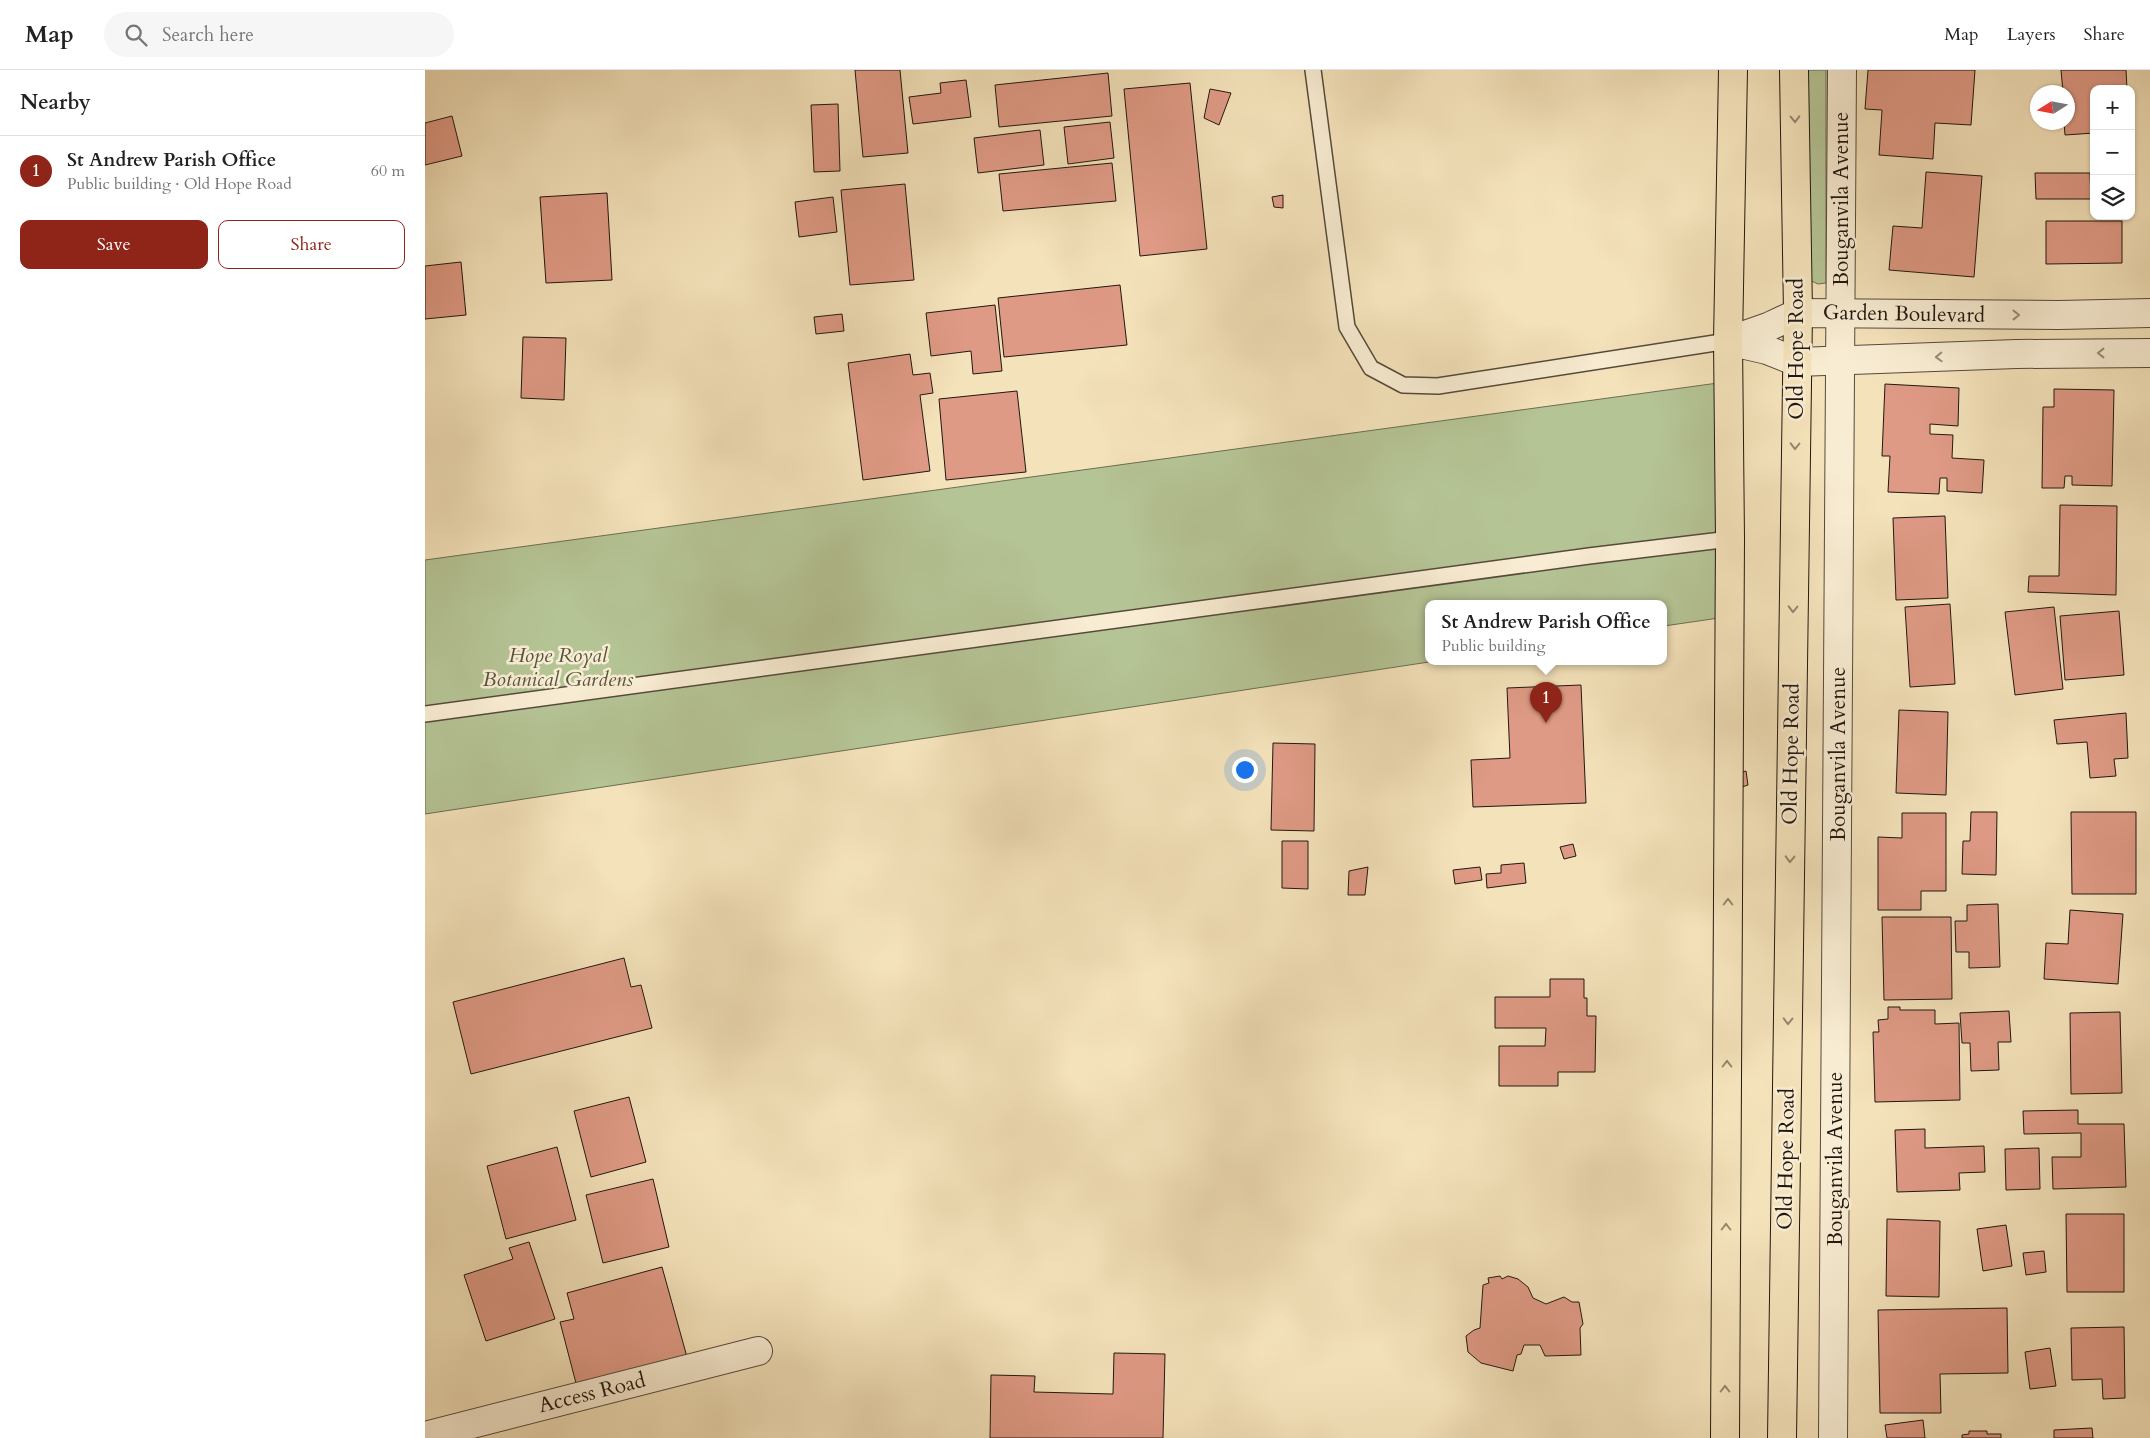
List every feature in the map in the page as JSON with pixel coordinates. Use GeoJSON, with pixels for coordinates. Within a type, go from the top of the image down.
{"type":"FeatureCollection","features":[{"type":"Feature","properties":{"kind":"main road"},"geometry":{"type":"LineString","coordinates":[[1725,1438],[1730,539],[1728,341],[1733,70]]}},
{"type":"Feature","properties":{"kind":"main road","name":"Old Hope Road"},"geometry":{"type":"LineString","coordinates":[[1782,1438],[1798,313],[1794,70]]}},
{"type":"Feature","properties":{"kind":"street","name":"Bouganvila Avenue"},"geometry":{"type":"LineString","coordinates":[[1833,1438],[1842,70]]}},
{"type":"Feature","properties":{"kind":"street","name":"Garden Boulevard"},"geometry":{"type":"LineString","coordinates":[[1728,341],[1768,327],[1798,313],[2049,315],[2150,313]]}},
{"type":"Feature","properties":{"kind":"street","name":"Garden Boulevard"},"geometry":{"type":"LineString","coordinates":[[1728,341],[1767,350],[1797,362],[2016,354],[2150,353]]}},
{"type":"Feature","properties":{"kind":"street","name":"Access Road"},"geometry":{"type":"LineString","coordinates":[[425,1436],[758,1351]]}},
{"type":"Feature","properties":{"kind":"lane"},"geometry":{"type":"LineString","coordinates":[[1313,70],[1347,327],[1371,368],[1403,384],[1438,386],[1728,341]]}},
{"type":"Feature","properties":{"kind":"lane"},"geometry":{"type":"LineString","coordinates":[[425,714],[1579,557],[1730,539]]}},
{"type":"Feature","properties":{"kind":"green space"},"geometry":{"type":"Polygon","coordinates":[[[1805,70],[1826,70],[1826,283],[1818,284],[1805,278],[1805,70]]]}},
{"type":"Feature","properties":{"kind":"green space","name":"Hope Royal Botanical Gardens"},"geometry":{"type":"Polygon","coordinates":[[[1718,383],[1719,618],[1667,626],[1667,600],[1425,600],[1425,663],[425,814],[425,560],[1718,383]]]}},
{"type":"Feature","properties":{"kind":"building"},"geometry":{"type":"Polygon","coordinates":[[[855,70],[900,70],[908,153],[863,157],[855,70]]]}},
{"type":"Feature","properties":{"kind":"building"},"geometry":{"type":"Polygon","coordinates":[[[1868,70],[1975,70],[1971,125],[1935,123],[1933,159],[1879,155],[1882,110],[1865,109],[1868,70]]]}},
{"type":"Feature","properties":{"kind":"building"},"geometry":{"type":"Polygon","coordinates":[[[2061,70],[2126,70],[2127,85],[2090,85],[2090,133],[2065,135],[2065,130],[2075,130],[2075,85],[2062,85],[2061,70]]]}},
{"type":"Feature","properties":{"kind":"building"},"geometry":{"type":"Polygon","coordinates":[[[1108,73],[1112,116],[999,127],[995,85],[1108,73]]]}},
{"type":"Feature","properties":{"kind":"building"},"geometry":{"type":"Polygon","coordinates":[[[966,80],[971,117],[913,124],[909,97],[941,93],[940,83],[966,80]]]}},
{"type":"Feature","properties":{"kind":"building"},"geometry":{"type":"Polygon","coordinates":[[[1190,83],[1207,249],[1140,256],[1124,89],[1190,83]]]}},
{"type":"Feature","properties":{"kind":"building"},"geometry":{"type":"Polygon","coordinates":[[[1210,89],[1231,93],[1219,125],[1204,118],[1210,89]]]}},
{"type":"Feature","properties":{"kind":"building"},"geometry":{"type":"Polygon","coordinates":[[[838,104],[840,171],[814,172],[811,105],[838,104]]]}},
{"type":"Feature","properties":{"kind":"building"},"geometry":{"type":"Polygon","coordinates":[[[452,116],[462,156],[425,165],[425,123],[452,116]]]}},
{"type":"Feature","properties":{"kind":"building"},"geometry":{"type":"Polygon","coordinates":[[[1110,122],[1114,158],[1068,164],[1064,127],[1110,122]]]}},
{"type":"Feature","properties":{"kind":"building"},"geometry":{"type":"Polygon","coordinates":[[[1040,130],[1044,165],[978,173],[974,138],[1040,130]]]}},
{"type":"Feature","properties":{"kind":"building"},"geometry":{"type":"Polygon","coordinates":[[[1112,163],[1116,201],[1003,211],[999,174],[1112,163]]]}},
{"type":"Feature","properties":{"kind":"building"},"geometry":{"type":"Polygon","coordinates":[[[1926,172],[1982,176],[1974,277],[1889,270],[1893,226],[1922,228],[1926,172]]]}},
{"type":"Feature","properties":{"kind":"building"},"geometry":{"type":"Polygon","coordinates":[[[2035,173],[2090,173],[2090,199],[2036,199],[2035,173]]]}},
{"type":"Feature","properties":{"kind":"building"},"geometry":{"type":"Polygon","coordinates":[[[905,184],[914,280],[850,285],[841,190],[905,184]]]}},
{"type":"Feature","properties":{"kind":"building"},"geometry":{"type":"Polygon","coordinates":[[[607,193],[612,280],[546,283],[540,197],[607,193]]]}},
{"type":"Feature","properties":{"kind":"building"},"geometry":{"type":"Polygon","coordinates":[[[1283,195],[1283,208],[1274,207],[1272,197],[1283,195]]]}},
{"type":"Feature","properties":{"kind":"building"},"geometry":{"type":"Polygon","coordinates":[[[833,197],[837,232],[799,237],[795,202],[833,197]]]}},
{"type":"Feature","properties":{"kind":"building"},"geometry":{"type":"Polygon","coordinates":[[[2046,221],[2122,221],[2122,263],[2046,264],[2046,221]]]}},
{"type":"Feature","properties":{"kind":"building"},"geometry":{"type":"Polygon","coordinates":[[[461,262],[466,315],[425,319],[425,266],[461,262]]]}},
{"type":"Feature","properties":{"kind":"building"},"geometry":{"type":"Polygon","coordinates":[[[1120,285],[1127,345],[1004,357],[998,298],[1120,285]]]}},
{"type":"Feature","properties":{"kind":"building"},"geometry":{"type":"Polygon","coordinates":[[[995,305],[1002,371],[973,374],[971,351],[931,356],[926,313],[995,305]]]}},
{"type":"Feature","properties":{"kind":"building"},"geometry":{"type":"Polygon","coordinates":[[[842,314],[844,331],[816,334],[814,317],[842,314]]]}},
{"type":"Feature","properties":{"kind":"building"},"geometry":{"type":"Polygon","coordinates":[[[523,337],[566,338],[564,400],[521,398],[523,337]]]}},
{"type":"Feature","properties":{"kind":"building"},"geometry":{"type":"Polygon","coordinates":[[[910,354],[913,375],[930,373],[933,393],[920,395],[930,471],[863,480],[848,363],[910,354]]]}},
{"type":"Feature","properties":{"kind":"building"},"geometry":{"type":"Polygon","coordinates":[[[1885,384],[1959,388],[1958,426],[1930,424],[1930,434],[1953,435],[1952,458],[1984,460],[1982,493],[1947,491],[1947,478],[1940,478],[1939,494],[1888,492],[1890,456],[1882,456],[1885,384]]]}},
{"type":"Feature","properties":{"kind":"building"},"geometry":{"type":"Polygon","coordinates":[[[2054,389],[2114,390],[2112,486],[2072,485],[2072,476],[2065,476],[2064,488],[2042,488],[2043,407],[2054,407],[2054,389]]]}},
{"type":"Feature","properties":{"kind":"building"},"geometry":{"type":"Polygon","coordinates":[[[1017,391],[1026,472],[946,480],[939,399],[1017,391]]]}},
{"type":"Feature","properties":{"kind":"building"},"geometry":{"type":"Polygon","coordinates":[[[2060,505],[2117,506],[2116,595],[2028,592],[2029,576],[2059,576],[2060,505]]]}},
{"type":"Feature","properties":{"kind":"building"},"geometry":{"type":"Polygon","coordinates":[[[1945,516],[1948,598],[1896,600],[1893,518],[1945,516]]]}},
{"type":"Feature","properties":{"kind":"building"},"geometry":{"type":"Polygon","coordinates":[[[1950,604],[1955,684],[1910,687],[1905,607],[1950,604]]]}},
{"type":"Feature","properties":{"kind":"building"},"geometry":{"type":"Polygon","coordinates":[[[2054,607],[2063,689],[2015,695],[2005,612],[2054,607]]]}},
{"type":"Feature","properties":{"kind":"building"},"geometry":{"type":"Polygon","coordinates":[[[2119,611],[2124,675],[2065,680],[2060,616],[2119,611]]]}},
{"type":"Feature","properties":{"kind":"building"},"geometry":{"type":"Polygon","coordinates":[[[1581,685],[1586,803],[1473,807],[1471,760],[1510,758],[1507,688],[1581,685]]]}},
{"type":"Feature","properties":{"kind":"building"},"geometry":{"type":"Polygon","coordinates":[[[1899,710],[1948,712],[1946,795],[1896,793],[1899,710]]]}},
{"type":"Feature","properties":{"kind":"building"},"geometry":{"type":"Polygon","coordinates":[[[2126,713],[2128,758],[2114,759],[2116,776],[2090,778],[2087,742],[2057,744],[2054,720],[2126,713]]]}},
{"type":"Feature","properties":{"kind":"building"},"geometry":{"type":"Polygon","coordinates":[[[1273,743],[1315,744],[1314,831],[1271,830],[1273,743]]]}},
{"type":"Feature","properties":{"kind":"building"},"geometry":{"type":"Polygon","coordinates":[[[1746,771],[1748,785],[1739,788],[1735,774],[1746,771]]]}},
{"type":"Feature","properties":{"kind":"building"},"geometry":{"type":"Polygon","coordinates":[[[1971,812],[1997,812],[1996,875],[1962,874],[1963,841],[1970,841],[1971,812]]]}},
{"type":"Feature","properties":{"kind":"building"},"geometry":{"type":"Polygon","coordinates":[[[2071,812],[2136,812],[2136,894],[2072,894],[2071,812]]]}},
{"type":"Feature","properties":{"kind":"building"},"geometry":{"type":"Polygon","coordinates":[[[1902,813],[1946,813],[1946,891],[1921,891],[1921,910],[1878,910],[1878,837],[1902,838],[1902,813]]]}},
{"type":"Feature","properties":{"kind":"building"},"geometry":{"type":"Polygon","coordinates":[[[1282,841],[1308,841],[1308,889],[1282,888],[1282,841]]]}},
{"type":"Feature","properties":{"kind":"building"},"geometry":{"type":"Polygon","coordinates":[[[1573,844],[1576,856],[1564,859],[1560,847],[1573,844]]]}},
{"type":"Feature","properties":{"kind":"building"},"geometry":{"type":"Polygon","coordinates":[[[1524,863],[1526,883],[1487,888],[1486,874],[1501,873],[1501,865],[1524,863]]]}},
{"type":"Feature","properties":{"kind":"building"},"geometry":{"type":"Polygon","coordinates":[[[1368,867],[1365,895],[1348,895],[1349,871],[1368,867]]]}},
{"type":"Feature","properties":{"kind":"building"},"geometry":{"type":"Polygon","coordinates":[[[1480,867],[1482,880],[1455,884],[1453,870],[1480,867]]]}},
{"type":"Feature","properties":{"kind":"building"},"geometry":{"type":"Polygon","coordinates":[[[1998,904],[2000,967],[1969,968],[1969,952],[1956,952],[1955,921],[1967,921],[1967,905],[1998,904]]]}},
{"type":"Feature","properties":{"kind":"building"},"geometry":{"type":"Polygon","coordinates":[[[2070,910],[2123,914],[2118,984],[2044,979],[2046,943],[2068,944],[2070,910]]]}},
{"type":"Feature","properties":{"kind":"building"},"geometry":{"type":"Polygon","coordinates":[[[1882,917],[1951,917],[1952,999],[1884,1000],[1882,917]]]}},
{"type":"Feature","properties":{"kind":"building"},"geometry":{"type":"Polygon","coordinates":[[[624,958],[631,987],[641,985],[652,1028],[471,1074],[453,1002],[624,958]]]}},
{"type":"Feature","properties":{"kind":"building"},"geometry":{"type":"Polygon","coordinates":[[[1550,979],[1584,979],[1584,998],[1587,998],[1587,1016],[1596,1016],[1595,1072],[1558,1072],[1558,1086],[1499,1086],[1499,1046],[1545,1046],[1546,1028],[1495,1028],[1495,997],[1550,997],[1550,979]]]}},
{"type":"Feature","properties":{"kind":"building"},"geometry":{"type":"Polygon","coordinates":[[[1888,1007],[1900,1007],[1900,1010],[1935,1010],[1935,1024],[1959,1023],[1960,1100],[1875,1102],[1873,1032],[1879,1032],[1878,1020],[1888,1019],[1888,1007]]]}},
{"type":"Feature","properties":{"kind":"building"},"geometry":{"type":"Polygon","coordinates":[[[2009,1011],[2011,1042],[1998,1042],[1999,1070],[1971,1071],[1970,1043],[1962,1043],[1960,1013],[2009,1011]]]}},
{"type":"Feature","properties":{"kind":"building"},"geometry":{"type":"Polygon","coordinates":[[[2120,1012],[2122,1093],[2071,1094],[2070,1013],[2120,1012]]]}},
{"type":"Feature","properties":{"kind":"building"},"geometry":{"type":"Polygon","coordinates":[[[629,1097],[646,1162],[591,1177],[574,1111],[629,1097]]]}},
{"type":"Feature","properties":{"kind":"building"},"geometry":{"type":"Polygon","coordinates":[[[2078,1110],[2078,1124],[2124,1124],[2126,1187],[2053,1189],[2052,1157],[2081,1157],[2081,1133],[2024,1134],[2023,1111],[2078,1110]]]}},
{"type":"Feature","properties":{"kind":"building"},"geometry":{"type":"Polygon","coordinates":[[[1925,1129],[1925,1148],[1984,1146],[1985,1172],[1959,1173],[1960,1190],[1897,1192],[1895,1130],[1925,1129]]]}},
{"type":"Feature","properties":{"kind":"building"},"geometry":{"type":"Polygon","coordinates":[[[557,1147],[576,1220],[506,1239],[487,1166],[557,1147]]]}},
{"type":"Feature","properties":{"kind":"building"},"geometry":{"type":"Polygon","coordinates":[[[2039,1148],[2040,1189],[2006,1190],[2005,1149],[2039,1148]]]}},
{"type":"Feature","properties":{"kind":"building"},"geometry":{"type":"Polygon","coordinates":[[[653,1179],[669,1247],[603,1263],[586,1195],[653,1179]]]}},
{"type":"Feature","properties":{"kind":"building"},"geometry":{"type":"Polygon","coordinates":[[[2066,1214],[2124,1214],[2124,1292],[2067,1292],[2066,1214]]]}},
{"type":"Feature","properties":{"kind":"building"},"geometry":{"type":"Polygon","coordinates":[[[1887,1219],[1940,1221],[1939,1297],[1886,1296],[1887,1219]]]}},
{"type":"Feature","properties":{"kind":"building"},"geometry":{"type":"Polygon","coordinates":[[[2006,1225],[2012,1266],[1983,1271],[1977,1229],[2006,1225]]]}},
{"type":"Feature","properties":{"kind":"building"},"geometry":{"type":"Polygon","coordinates":[[[529,1242],[555,1319],[486,1341],[464,1275],[513,1259],[509,1248],[529,1242]]]}},
{"type":"Feature","properties":{"kind":"building"},"geometry":{"type":"Polygon","coordinates":[[[2044,1251],[2046,1272],[2026,1275],[2023,1253],[2044,1251]]]}},
{"type":"Feature","properties":{"kind":"building"},"geometry":{"type":"Polygon","coordinates":[[[662,1267],[687,1357],[577,1387],[560,1322],[574,1319],[567,1293],[662,1267]]]}},
{"type":"Feature","properties":{"kind":"building"},"geometry":{"type":"Polygon","coordinates":[[[1500,1276],[1502,1279],[1508,1276],[1518,1279],[1528,1287],[1533,1298],[1546,1304],[1564,1297],[1572,1302],[1579,1302],[1583,1324],[1580,1328],[1581,1355],[1545,1356],[1540,1345],[1524,1345],[1521,1354],[1517,1355],[1513,1371],[1481,1363],[1468,1352],[1466,1336],[1480,1328],[1483,1285],[1489,1283],[1488,1278],[1500,1276]]]}},
{"type":"Feature","properties":{"kind":"building"},"geometry":{"type":"Polygon","coordinates":[[[2007,1308],[2008,1373],[1940,1374],[1941,1413],[1880,1413],[1878,1310],[2007,1308]]]}},
{"type":"Feature","properties":{"kind":"building"},"geometry":{"type":"Polygon","coordinates":[[[2124,1327],[2125,1398],[2103,1399],[2102,1379],[2072,1380],[2071,1328],[2124,1327]]]}},
{"type":"Feature","properties":{"kind":"building"},"geometry":{"type":"Polygon","coordinates":[[[2050,1348],[2056,1386],[2030,1389],[2025,1352],[2050,1348]]]}},
{"type":"Feature","properties":{"kind":"building"},"geometry":{"type":"Polygon","coordinates":[[[1114,1353],[1165,1354],[1163,1438],[990,1438],[991,1375],[1035,1376],[1034,1392],[1113,1394],[1114,1353]]]}},
{"type":"Feature","properties":{"kind":"building"},"geometry":{"type":"Polygon","coordinates":[[[1923,1420],[1925,1438],[1887,1438],[1885,1425],[1923,1420]]]}},
{"type":"Feature","properties":{"kind":"building"},"geometry":{"type":"Polygon","coordinates":[[[2092,1428],[2093,1438],[2054,1438],[2054,1430],[2092,1428]]]}},
{"type":"Feature","properties":{"kind":"building"},"geometry":{"type":"Polygon","coordinates":[[[1969,1431],[1987,1431],[1987,1434],[2001,1434],[2001,1438],[1962,1438],[1962,1435],[1969,1434],[1969,1431]]]}},
{"type":"Feature","properties":{"kind":"place","name":"St Andrew Parish Office"},"geometry":{"type":"Point","coordinates":[1546,723]}}]}
